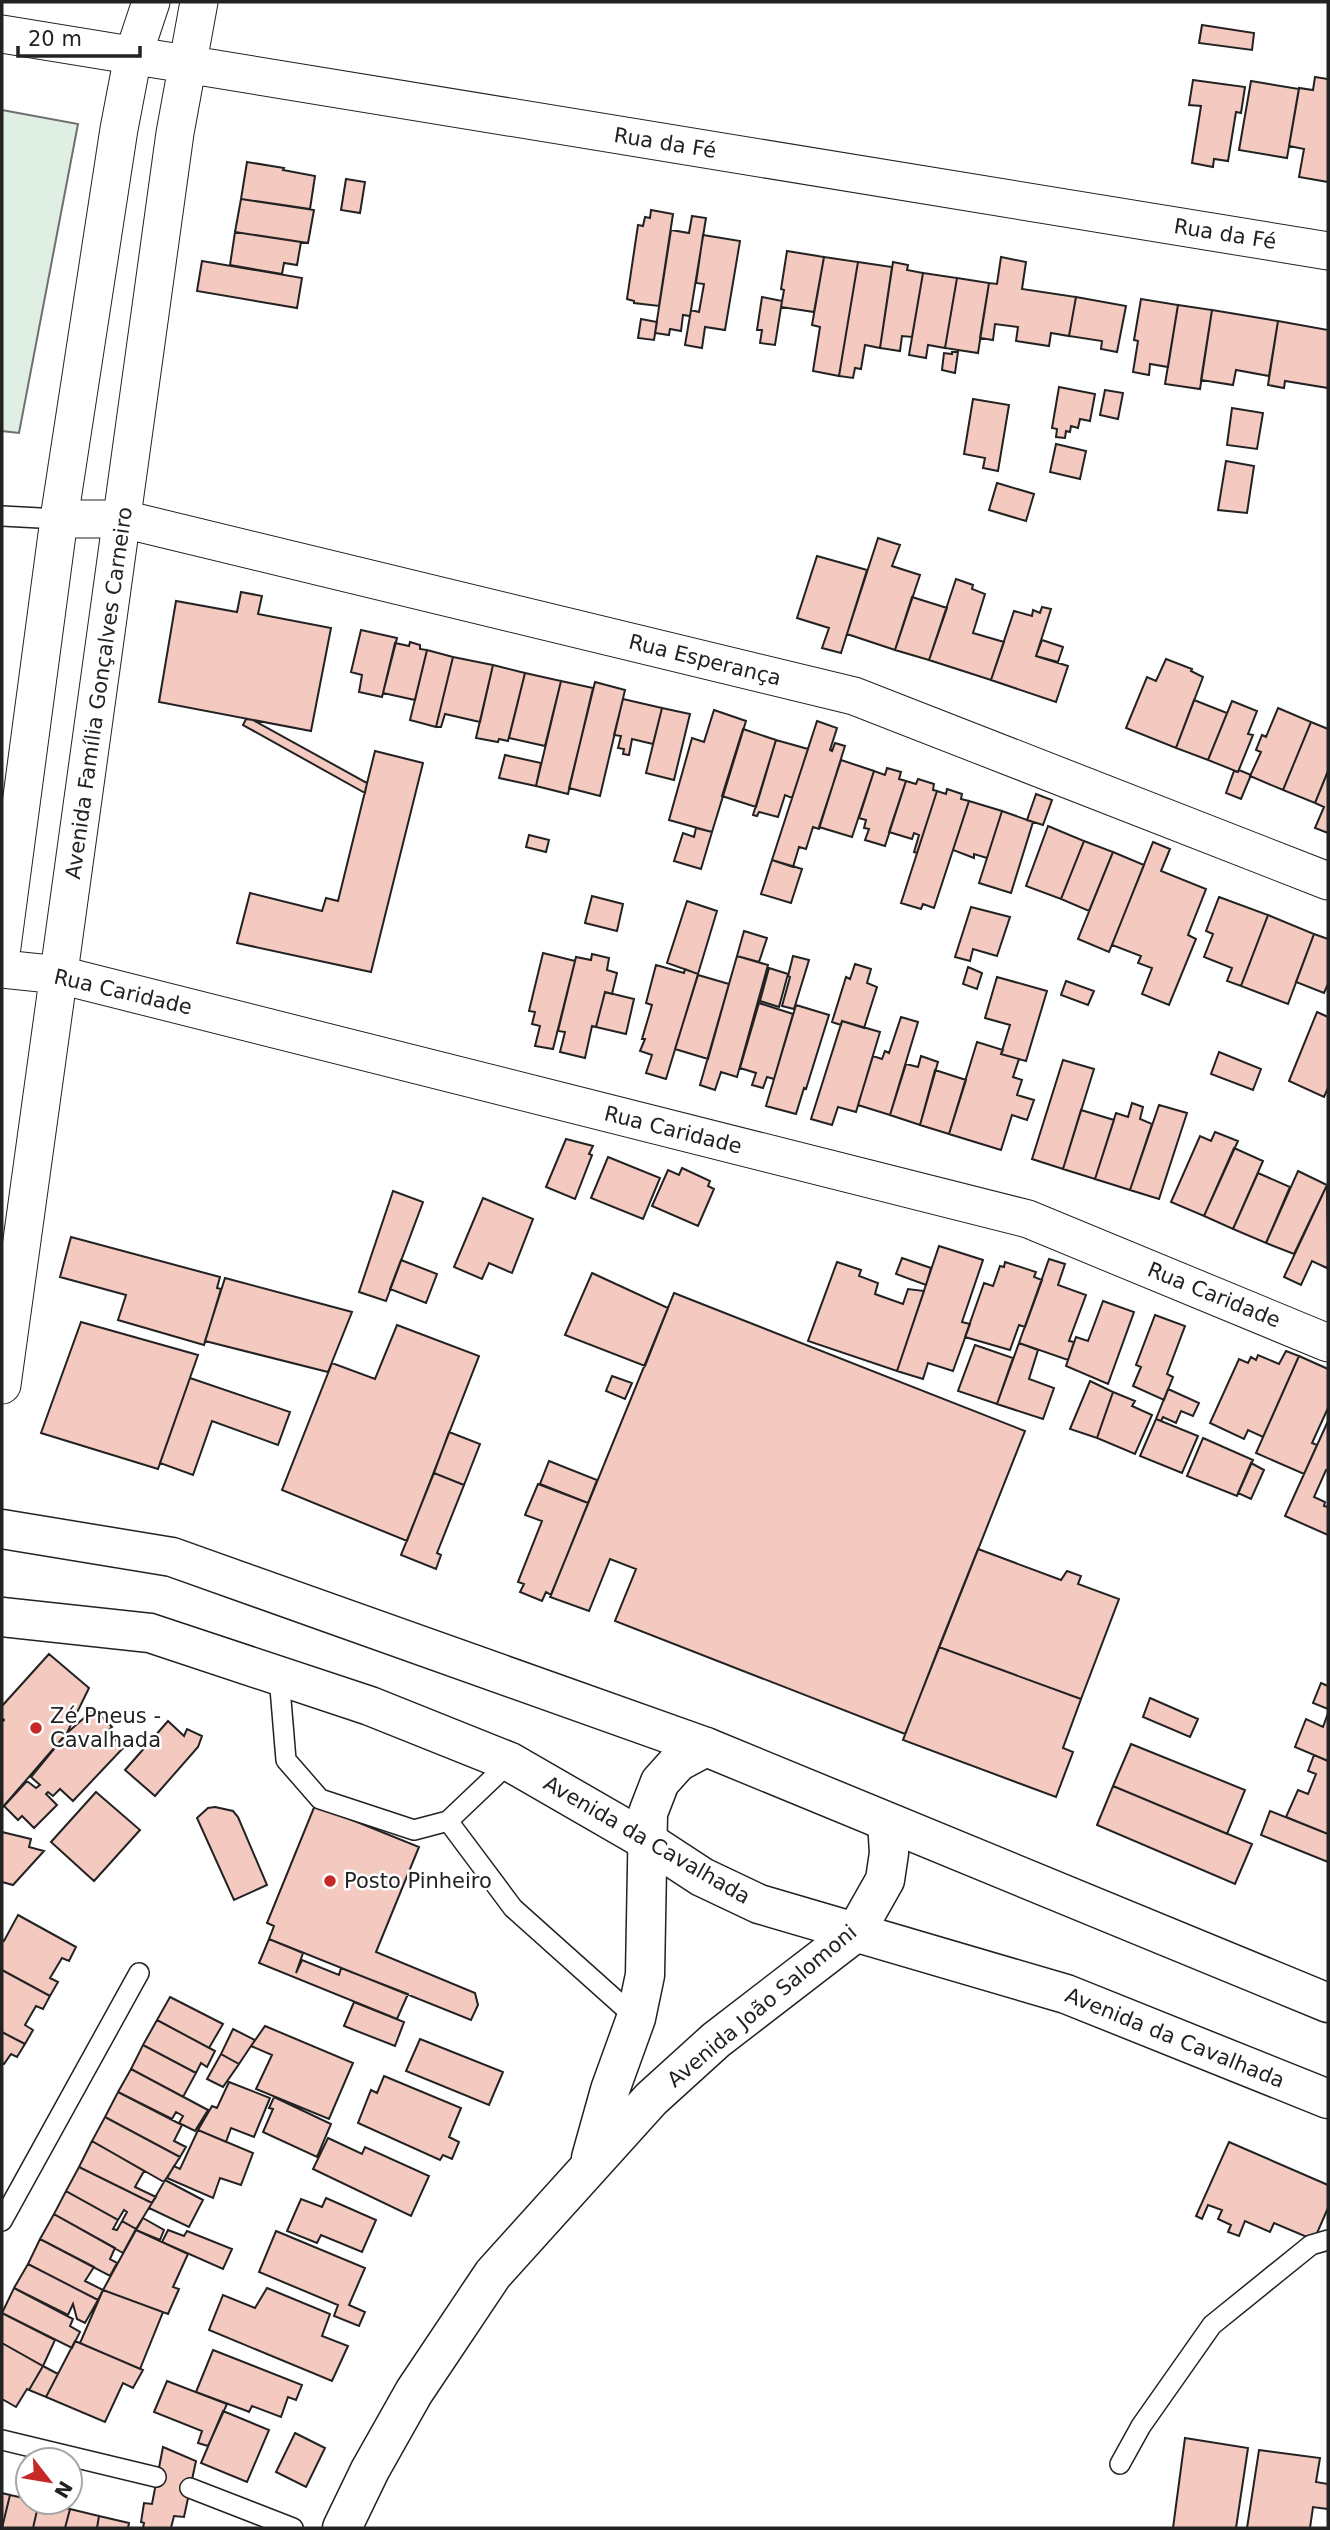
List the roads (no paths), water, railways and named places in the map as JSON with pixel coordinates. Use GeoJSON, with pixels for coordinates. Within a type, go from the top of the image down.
{"type":"FeatureCollection","features":[{"type":"Feature","properties":{"kind":"main road"},"geometry":{"type":"LineString","coordinates":[[2,1529],[172,1557],[706,1747],[1328,2003]]}},
{"type":"Feature","properties":{"kind":"main road","name":"Avenida da Cavalhada"},"geometry":{"type":"LineString","coordinates":[[2,1617],[150,1633],[370,1706],[510,1762],[647,1841],[702,1877],[759,1904],[1066,1994],[1328,2099]]}},
{"type":"Feature","properties":{"kind":"main road","name":"Avenida João Salomoni"},"geometry":{"type":"LineString","coordinates":[[589,2167],[610,2090],[636,2018],[645,1975],[648,1813],[660,1782],[678,1762],[706,1747]]}},
{"type":"Feature","properties":{"kind":"main road","name":"Avenida João Salomoni"},"geometry":{"type":"LineString","coordinates":[[342,2528],[370,2470],[415,2392],[486,2284],[651,2099],[716,2040],[855,1933],[885,1880],[889,1853],[887,1822]]}},
{"type":"Feature","properties":{"kind":"street"},"geometry":{"type":"LineString","coordinates":[[2,947],[59,519],[119,129],[133,56],[151,2]]}},
{"type":"Feature","properties":{"kind":"street","name":"Avenida Família Gonçalves Carneiro"},"geometry":{"type":"LineString","coordinates":[[2,1385],[175,133],[199,2]]}},
{"type":"Feature","properties":{"kind":"street","name":"Rua da Fé"},"geometry":{"type":"LineString","coordinates":[[2,34],[1328,251]]}},
{"type":"Feature","properties":{"kind":"street","name":"Rua Esperança"},"geometry":{"type":"LineString","coordinates":[[59,519],[123,519],[853,696],[1328,881]]}},
{"type":"Feature","properties":{"kind":"street","name":"Rua Caridade"},"geometry":{"type":"LineString","coordinates":[[2,969],[60,975],[1028,1219],[1328,1342]]}},
{"type":"Feature","properties":{"kind":"lane"},"geometry":{"type":"LineString","coordinates":[[2,516],[59,519]]}},
{"type":"Feature","properties":{"kind":"lane"},"geometry":{"type":"LineString","coordinates":[[279,1676],[286,1760],[320,1799],[414,1830],[448,1821],[510,1762]]}},
{"type":"Feature","properties":{"kind":"lane"},"geometry":{"type":"LineString","coordinates":[[448,1821],[513,1908],[636,2018]]}},
{"type":"Feature","properties":{"kind":"lane"},"geometry":{"type":"LineString","coordinates":[[2,2221],[139,1973]]}},
{"type":"Feature","properties":{"kind":"lane"},"geometry":{"type":"LineString","coordinates":[[1120,2464],[1142,2426],[1212,2325],[1311,2245],[1328,2240]]}},
{"type":"Feature","properties":{"kind":"lane"},"geometry":{"type":"LineString","coordinates":[[2,2440],[156,2477]]}},
{"type":"Feature","properties":{"kind":"lane"},"geometry":{"type":"LineString","coordinates":[[190,2488],[293,2528]]}},
{"type":"Feature","properties":{"kind":"place","name":"Zé Pneus - Cavalhada"},"geometry":{"type":"Point","coordinates":[36,1728]}},
{"type":"Feature","properties":{"kind":"place","name":"Posto Pinheiro"},"geometry":{"type":"Point","coordinates":[330,1881]}}]}
